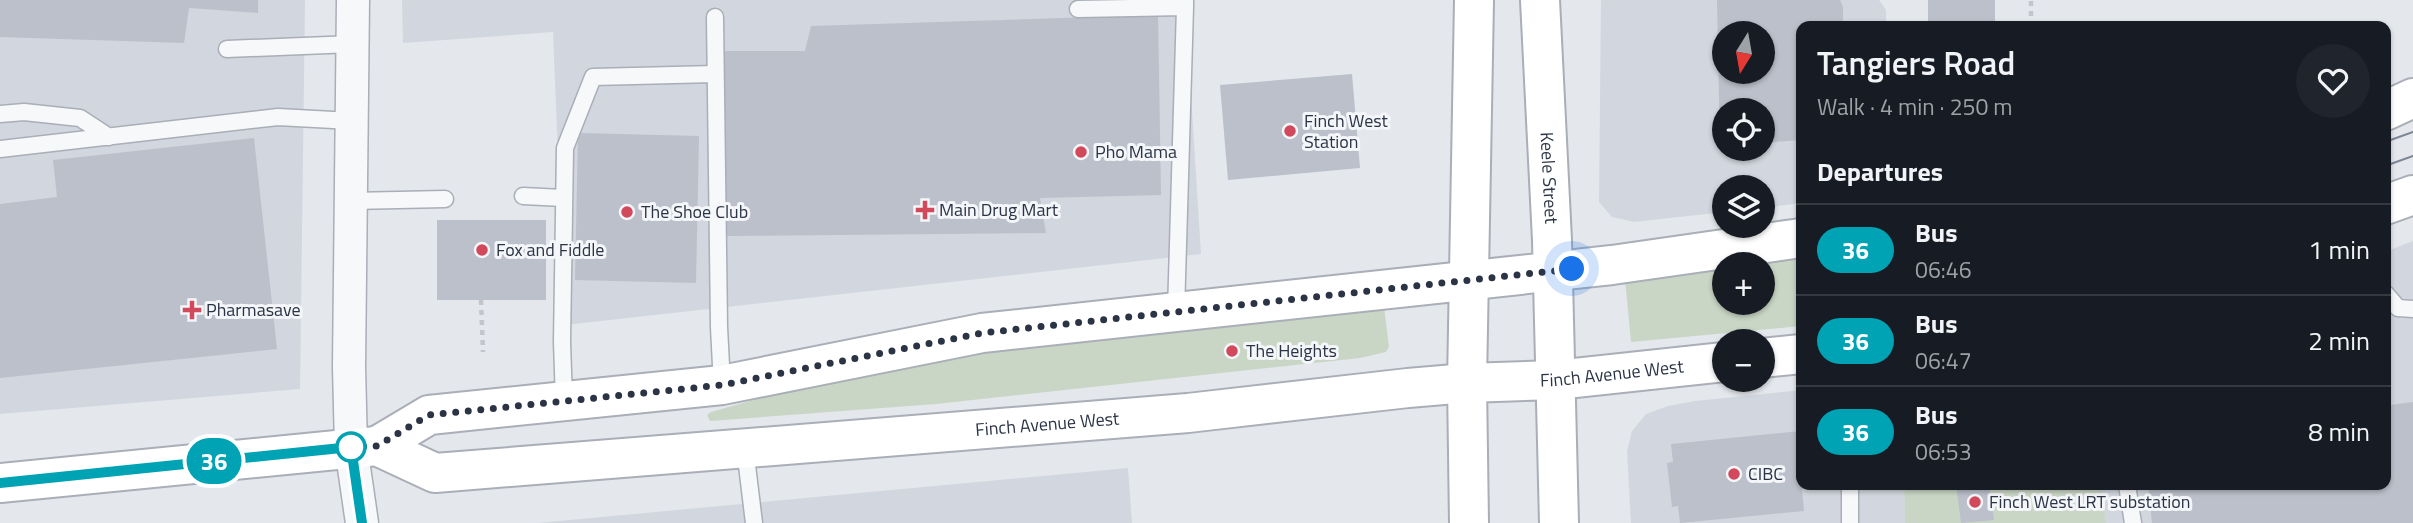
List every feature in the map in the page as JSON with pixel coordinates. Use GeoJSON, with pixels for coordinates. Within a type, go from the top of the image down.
{"type":"FeatureCollection","features":[{"type":"Feature","properties":{"kind":"main road"},"geometry":{"type":"LineString","coordinates":[[1469,523],[1467,383],[1474,0]]}},
{"type":"Feature","properties":{"kind":"main road","name":"Keele Street"},"geometry":{"type":"LineString","coordinates":[[1541,0],[1559,523]]}},
{"type":"Feature","properties":{"kind":"main road"},"geometry":{"type":"LineString","coordinates":[[2391,108],[2413,99]]}},
{"type":"Feature","properties":{"kind":"main road"},"geometry":{"type":"LineString","coordinates":[[2391,203],[2413,195]]}},
{"type":"Feature","properties":{"kind":"main road"},"geometry":{"type":"LineString","coordinates":[[0,483],[364,447],[429,415],[722,385],[982,333],[1612,265],[1796,240]]}},
{"type":"Feature","properties":{"kind":"main road"},"geometry":{"type":"LineString","coordinates":[[1775,357],[1796,355]]}},
{"type":"Feature","properties":{"kind":"main road","name":"Finch Avenue West"},"geometry":{"type":"LineString","coordinates":[[364,447],[435,473],[1188,413],[1328,396],[1467,383],[1556,380],[1712,363]]}},
{"type":"Feature","properties":{"kind":"street"},"geometry":{"type":"LineString","coordinates":[[353,0],[349,367],[364,447],[362,523]]}},
{"type":"Feature","properties":{"kind":"lane"},"geometry":{"type":"LineString","coordinates":[[1078,9],[1185,3],[1175,312]]}},
{"type":"Feature","properties":{"kind":"lane"},"geometry":{"type":"LineString","coordinates":[[715,17],[722,385]]}},
{"type":"Feature","properties":{"kind":"lane"},"geometry":{"type":"LineString","coordinates":[[227,49],[353,44]]}},
{"type":"Feature","properties":{"kind":"lane"},"geometry":{"type":"LineString","coordinates":[[564,401],[562,342],[565,148],[593,77],[715,74]]}},
{"type":"Feature","properties":{"kind":"lane"},"geometry":{"type":"LineString","coordinates":[[0,114],[24,112],[80,118],[109,137]]}},
{"type":"Feature","properties":{"kind":"lane"},"geometry":{"type":"LineString","coordinates":[[0,149],[278,117],[352,121]]}},
{"type":"Feature","properties":{"kind":"lane"},"geometry":{"type":"LineString","coordinates":[[523,196],[563,198]]}},
{"type":"Feature","properties":{"kind":"lane"},"geometry":{"type":"LineString","coordinates":[[351,201],[445,199]]}},
{"type":"Feature","properties":{"kind":"lane"},"geometry":{"type":"LineString","coordinates":[[2391,300],[2398,308],[2413,309]]}},
{"type":"Feature","properties":{"kind":"lane"},"geometry":{"type":"LineString","coordinates":[[745,449],[754,523]]}},
{"type":"Feature","properties":{"kind":"lane"},"geometry":{"type":"LineString","coordinates":[[1850,490],[1850,523]]}},
{"type":"Feature","properties":{"kind":"lane"},"geometry":{"type":"LineString","coordinates":[[2128,490],[2133,523]]}},
{"type":"Feature","properties":{"kind":"path"},"geometry":{"type":"LineString","coordinates":[[2031,0],[2031,21]]}},
{"type":"Feature","properties":{"kind":"path"},"geometry":{"type":"LineString","coordinates":[[481,300],[483,352]]}},
{"type":"Feature","properties":{"kind":"shaded area"},"geometry":{"type":"Polygon","coordinates":[[[0,0],[305,0],[300,389],[0,414],[0,0]]]}},
{"type":"Feature","properties":{"kind":"shaded area"},"geometry":{"type":"Polygon","coordinates":[[[402,0],[1185,0],[1201,254],[565,325],[553,32],[403,43],[402,0]]]}},
{"type":"Feature","properties":{"kind":"shaded area"},"geometry":{"type":"Polygon","coordinates":[[[1601,0],[1879,0],[1886,10],[1886,21],[1796,21],[1796,204],[1775,206],[1775,175],[1712,175],[1712,213],[1634,222],[1612,217],[1599,202],[1601,0]]]}},
{"type":"Feature","properties":{"kind":"shaded area"},"geometry":{"type":"Polygon","coordinates":[[[2413,241],[2413,523],[2106,523],[2102,490],[2391,490],[2391,250],[2413,241]]]}},
{"type":"Feature","properties":{"kind":"shaded area"},"geometry":{"type":"Polygon","coordinates":[[[1796,391],[1796,490],[1904,490],[1905,523],[1631,523],[1627,451],[1632,431],[1646,414],[1695,401],[1796,391]]]}},
{"type":"Feature","properties":{"kind":"shaded area"},"geometry":{"type":"Polygon","coordinates":[[[1128,468],[1132,523],[538,523],[709,507],[1128,468]]]}},
{"type":"Feature","properties":{"kind":"green space"},"geometry":{"type":"Polygon","coordinates":[[[1796,256],[1796,326],[1712,329],[1712,334],[1631,342],[1625,279],[1712,267],[1712,315],[1775,315],[1775,258],[1796,256]]]}},
{"type":"Feature","properties":{"kind":"green space"},"geometry":{"type":"Polygon","coordinates":[[[1383,299],[1389,347],[1386,352],[1360,358],[936,404],[710,421],[707,415],[831,378],[934,358],[1383,299]]]}},
{"type":"Feature","properties":{"kind":"green space"},"geometry":{"type":"Polygon","coordinates":[[[1904,490],[2102,490],[2106,523],[1905,523],[1904,490]]]}},
{"type":"Feature","properties":{"kind":"building"},"geometry":{"type":"Polygon","coordinates":[[[0,0],[258,0],[258,13],[189,8],[184,43],[0,37],[0,0]]]}},
{"type":"Feature","properties":{"kind":"building"},"geometry":{"type":"Polygon","coordinates":[[[1717,0],[1840,0],[1843,21],[1796,21],[1796,140],[1775,142],[1775,98],[1719,98],[1719,84],[1775,84],[1775,21],[1717,21],[1717,0]]]}},
{"type":"Feature","properties":{"kind":"building"},"geometry":{"type":"Polygon","coordinates":[[[1928,0],[1995,0],[1995,21],[1928,21],[1928,0]]]}},
{"type":"Feature","properties":{"kind":"building"},"geometry":{"type":"Polygon","coordinates":[[[1158,15],[1161,195],[1040,198],[1046,233],[724,236],[723,51],[805,51],[811,26],[1158,15]]]}},
{"type":"Feature","properties":{"kind":"building","name":"Finch West Station"},"geometry":{"type":"Polygon","coordinates":[[[1352,74],[1360,168],[1228,180],[1220,85],[1352,74]]]}},
{"type":"Feature","properties":{"kind":"building"},"geometry":{"type":"Polygon","coordinates":[[[578,133],[699,136],[696,283],[575,280],[578,133]]]}},
{"type":"Feature","properties":{"kind":"building"},"geometry":{"type":"Polygon","coordinates":[[[254,138],[277,349],[0,378],[0,204],[57,197],[53,160],[254,138]]]}},
{"type":"Feature","properties":{"kind":"building"},"geometry":{"type":"Polygon","coordinates":[[[437,220],[546,220],[546,300],[437,300],[437,220]]]}},
{"type":"Feature","properties":{"kind":"building"},"geometry":{"type":"Polygon","coordinates":[[[2413,402],[2413,523],[2152,523],[2149,490],[2391,490],[2391,405],[2413,402]]]}},
{"type":"Feature","properties":{"kind":"building","name":"CIBC"},"geometry":{"type":"Polygon","coordinates":[[[1796,432],[1796,490],[1802,490],[1804,511],[1680,523],[1678,506],[1672,507],[1667,463],[1673,462],[1671,444],[1796,432]]]}},
{"type":"Feature","properties":{"kind":"building","name":"Finch West LRT substation"},"geometry":{"type":"Polygon","coordinates":[[[1957,490],[1990,490],[1994,520],[1961,523],[1957,490]]]}},
{"type":"Feature","properties":{"kind":"tram line"},"geometry":{"type":"LineString","coordinates":[[2391,140],[2413,132]]}},
{"type":"Feature","properties":{"kind":"tram line"},"geometry":{"type":"LineString","coordinates":[[2391,164],[2413,156]]}},
{"type":"Feature","properties":{"kind":"bus line","name":"36"},"geometry":{"type":"LineString","coordinates":[[0,483],[351,447],[362,523]]}},
{"type":"Feature","properties":{"kind":"place","name":"Finch West Station"},"geometry":{"type":"Point","coordinates":[1290,131]}},
{"type":"Feature","properties":{"kind":"place","name":"Pho Mama"},"geometry":{"type":"Point","coordinates":[1081,152]}},
{"type":"Feature","properties":{"kind":"place","name":"Main Drug Mart"},"geometry":{"type":"Point","coordinates":[925,210]}},
{"type":"Feature","properties":{"kind":"place","name":"The Shoe Club"},"geometry":{"type":"Point","coordinates":[627,212]}},
{"type":"Feature","properties":{"kind":"place","name":"Fox and Fiddle"},"geometry":{"type":"Point","coordinates":[482,250]}},
{"type":"Feature","properties":{"kind":"place","name":"Pharmasave"},"geometry":{"type":"Point","coordinates":[192,310]}},
{"type":"Feature","properties":{"kind":"place","name":"The Heights"},"geometry":{"type":"Point","coordinates":[1232,351]}},
{"type":"Feature","properties":{"kind":"place","name":"CIBC"},"geometry":{"type":"Point","coordinates":[1734,474]}},
{"type":"Feature","properties":{"kind":"place","name":"Finch West LRT substation"},"geometry":{"type":"Point","coordinates":[1975,502]}},
{"type":"Feature","properties":{"kind":"route"},"geometry":{"type":"LineString","coordinates":[[351,447],[377,446],[429,415],[722,385],[982,333],[1572,269]]}}]}
